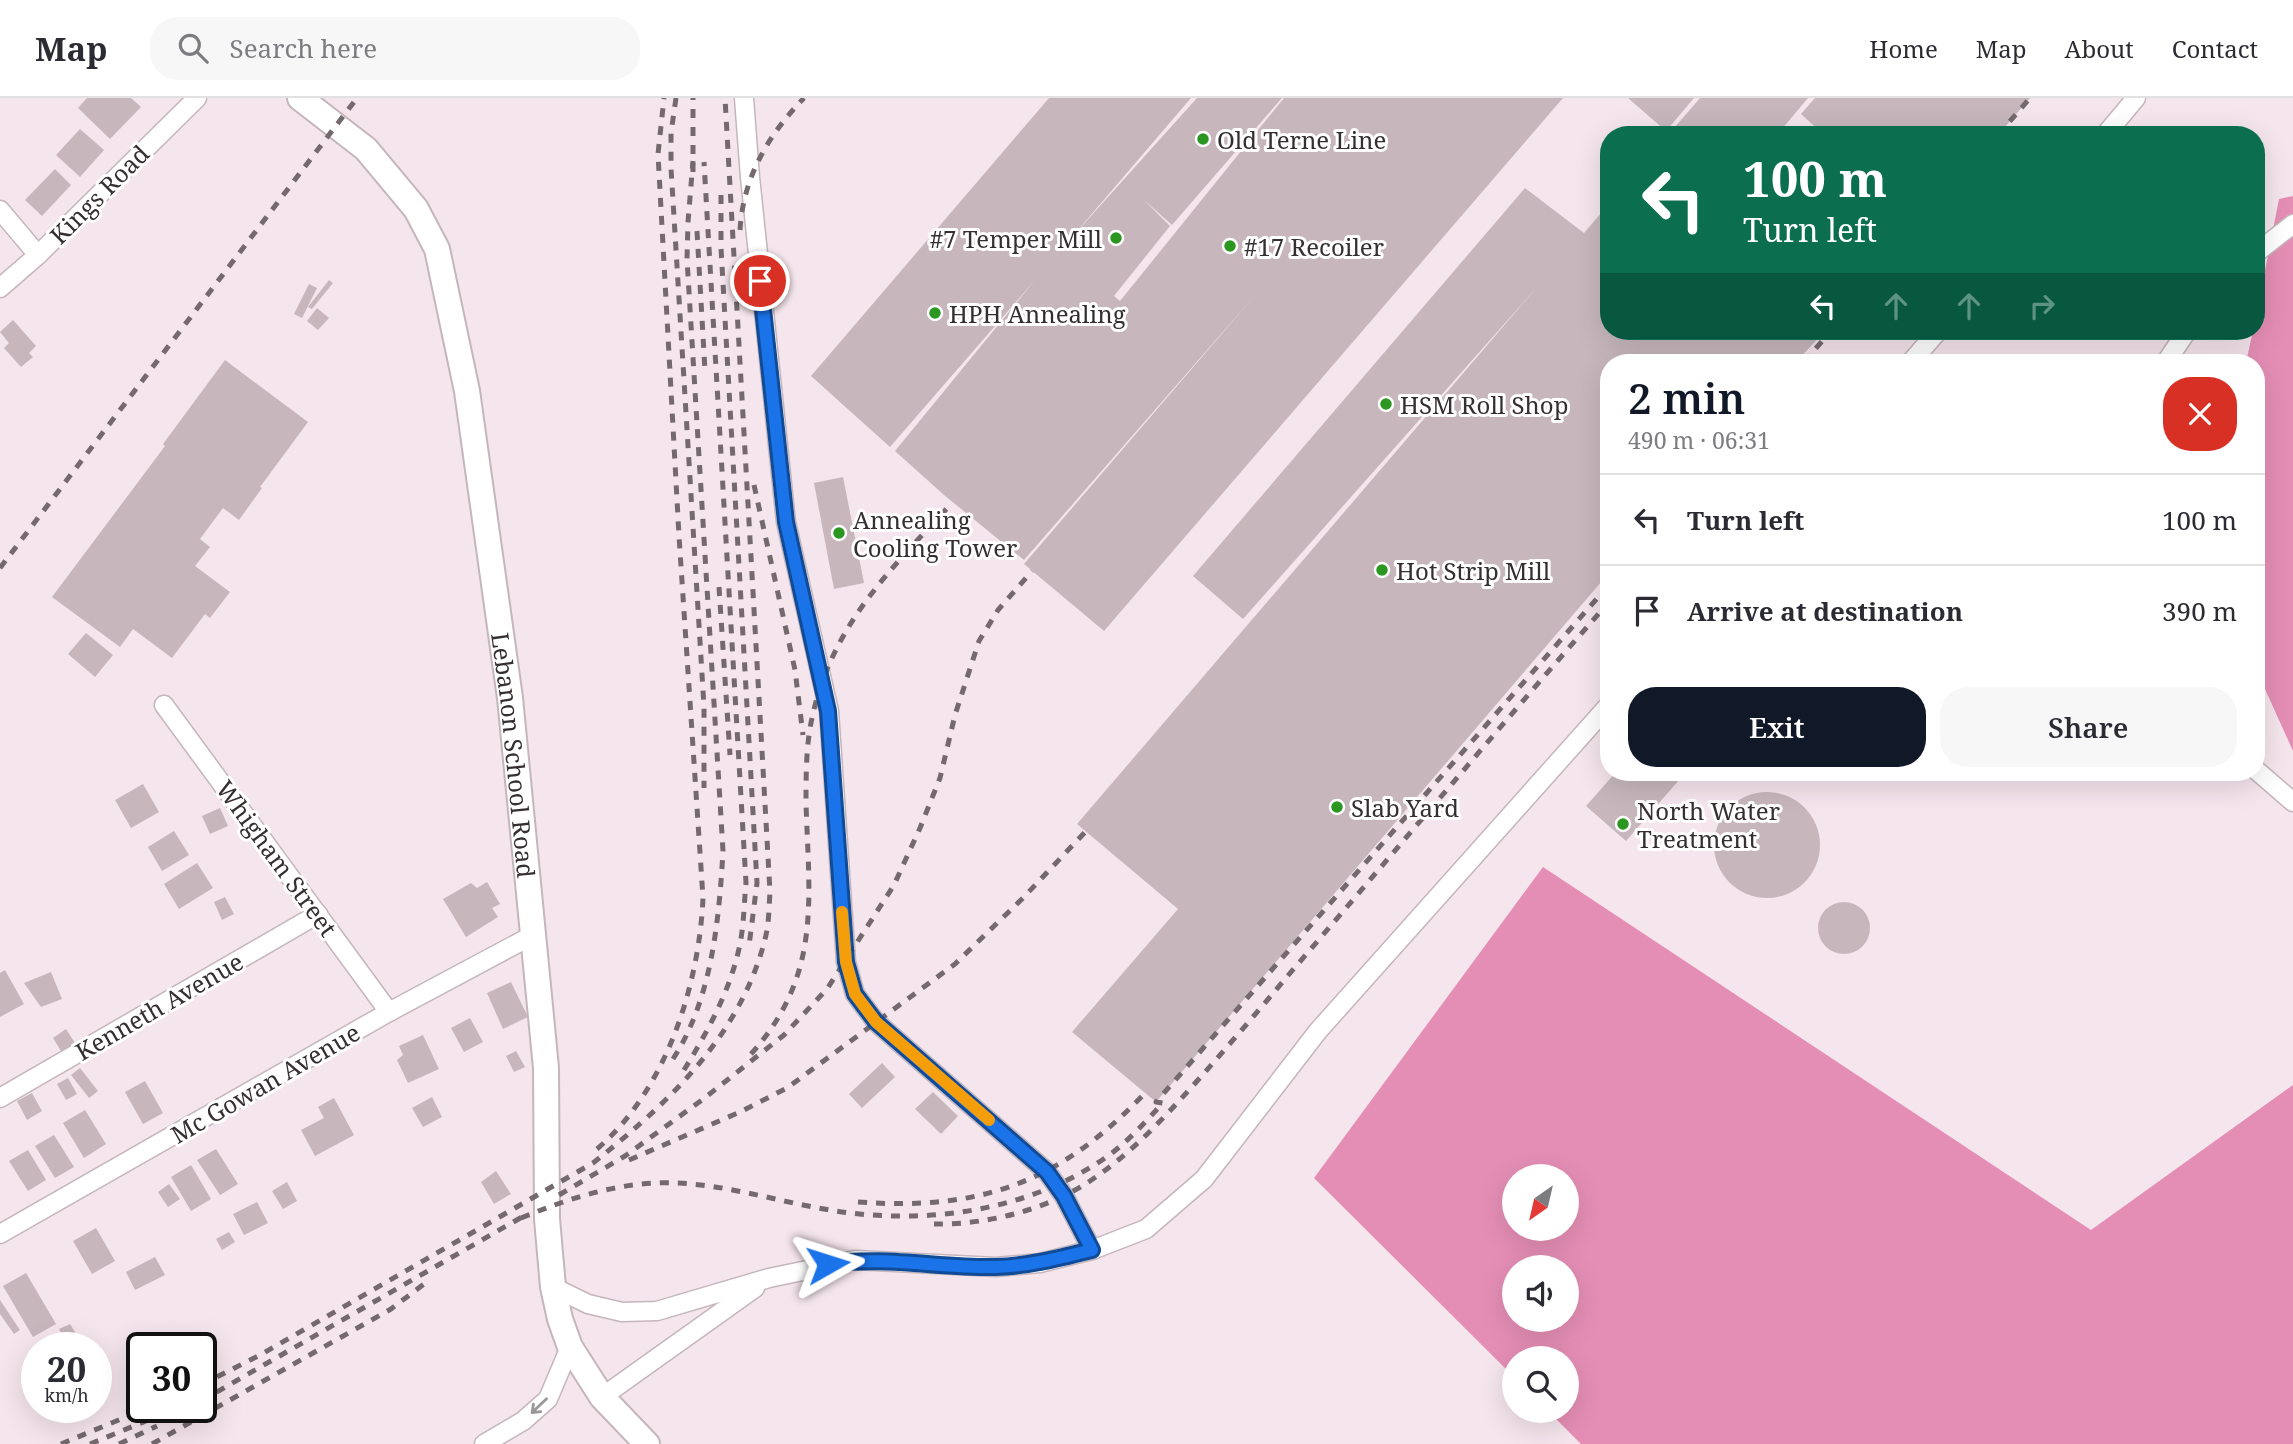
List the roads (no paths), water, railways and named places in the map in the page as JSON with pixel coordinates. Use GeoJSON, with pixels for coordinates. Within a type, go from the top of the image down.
{"type":"FeatureCollection","features":[{"type":"Feature","properties":{"kind":"street","name":"Kings Road"},"geometry":{"type":"LineString","coordinates":[[0,288],[38,255],[197,98]]}},
{"type":"Feature","properties":{"kind":"street","name":"Lebanon School Road"},"geometry":{"type":"LineString","coordinates":[[300,98],[366,149],[416,209],[437,249],[469,404],[510,698],[546,1068],[547,1219],[553,1287],[570,1347],[602,1397],[647,1444]]}},
{"type":"Feature","properties":{"kind":"street"},"geometry":{"type":"LineString","coordinates":[[744,98],[751,190],[786,522],[828,711],[846,962],[855,994],[876,1022],[1047,1172],[1064,1196],[1092,1250]]}},
{"type":"Feature","properties":{"kind":"street"},"geometry":{"type":"LineString","coordinates":[[2113,126],[2136,98]]}},
{"type":"Feature","properties":{"kind":"street"},"geometry":{"type":"LineString","coordinates":[[0,210],[38,255]]}},
{"type":"Feature","properties":{"kind":"street"},"geometry":{"type":"LineString","coordinates":[[2265,246],[2293,224]]}},
{"type":"Feature","properties":{"kind":"street"},"geometry":{"type":"LineString","coordinates":[[1920,354],[1931,340]]}},
{"type":"Feature","properties":{"kind":"street","name":"Whigham Street"},"geometry":{"type":"LineString","coordinates":[[164,705],[389,1012]]}},
{"type":"Feature","properties":{"kind":"street"},"geometry":{"type":"LineString","coordinates":[[553,1287],[588,1304],[622,1312],[657,1311],[769,1278],[855,1260],[996,1267],[1040,1264],[1092,1250],[1146,1229],[1204,1179],[1318,1031],[1600,715]]}},
{"type":"Feature","properties":{"kind":"street"},"geometry":{"type":"LineString","coordinates":[[2265,778],[2293,802]]}},
{"type":"Feature","properties":{"kind":"street","name":"Kenneth Avenue"},"geometry":{"type":"LineString","coordinates":[[0,1098],[318,914]]}},
{"type":"Feature","properties":{"kind":"street","name":"Mc Gowan Avenue"},"geometry":{"type":"LineString","coordinates":[[0,1234],[389,1012],[533,935]]}},
{"type":"Feature","properties":{"kind":"street"},"geometry":{"type":"LineString","coordinates":[[602,1397],[769,1278]]}},
{"type":"Feature","properties":{"kind":"street"},"geometry":{"type":"LineString","coordinates":[[484,1444],[523,1422],[548,1399],[570,1347]]}},
{"type":"Feature","properties":{"kind":"railway"},"geometry":{"type":"LineString","coordinates":[[0,568],[357,98]]}},
{"type":"Feature","properties":{"kind":"railway"},"geometry":{"type":"LineString","coordinates":[[597,1149],[621,1125],[642,1097],[660,1067],[674,1034],[686,1001],[694,966],[703,898],[679,536],[658,154],[664,98]]}},
{"type":"Feature","properties":{"kind":"railway"},"geometry":{"type":"LineString","coordinates":[[676,98],[671,133],[671,168],[704,707],[704,788]]}},
{"type":"Feature","properties":{"kind":"railway"},"geometry":{"type":"LineString","coordinates":[[693,98],[693,172]]}},
{"type":"Feature","properties":{"kind":"railway"},"geometry":{"type":"LineString","coordinates":[[217,1377],[260,1355],[593,1163],[649,1116],[699,1063],[740,1004],[755,970],[767,930],[770,892],[725,98]]}},
{"type":"Feature","properties":{"kind":"railway"},"geometry":{"type":"LineString","coordinates":[[740,230],[746,193],[760,158],[779,127],[804,98]]}},
{"type":"Feature","properties":{"kind":"railway"},"geometry":{"type":"LineString","coordinates":[[2006,126],[2030,98]]}},
{"type":"Feature","properties":{"kind":"railway"},"geometry":{"type":"LineString","coordinates":[[673,1059],[697,1011],[705,985],[716,931],[723,851],[687,259],[693,161]]}},
{"type":"Feature","properties":{"kind":"railway"},"geometry":{"type":"LineString","coordinates":[[684,1070],[710,1025],[731,977],[741,936],[746,883],[704,162]]}},
{"type":"Feature","properties":{"kind":"railway"},"geometry":{"type":"LineString","coordinates":[[721,195],[721,248],[757,883],[749,946]]}},
{"type":"Feature","properties":{"kind":"railway"},"geometry":{"type":"LineString","coordinates":[[697,231],[705,371]]}},
{"type":"Feature","properties":{"kind":"railway"},"geometry":{"type":"LineString","coordinates":[[1811,354],[1823,340]]}},
{"type":"Feature","properties":{"kind":"railway"},"geometry":{"type":"LineString","coordinates":[[754,485],[795,670],[803,735]]}},
{"type":"Feature","properties":{"kind":"railway"},"geometry":{"type":"LineString","coordinates":[[751,1054],[774,1025],[790,995],[806,935],[809,904],[807,760],[810,728],[821,685],[834,655],[866,601],[952,503]]}},
{"type":"Feature","properties":{"kind":"railway"},"geometry":{"type":"LineString","coordinates":[[559,1195],[625,1156],[702,1100],[784,1035],[827,989],[894,885],[920,828],[940,778],[955,715],[979,641],[998,610],[1032,571]]}},
{"type":"Feature","properties":{"kind":"railway"},"geometry":{"type":"LineString","coordinates":[[719,587],[730,755]]}},
{"type":"Feature","properties":{"kind":"railway"},"geometry":{"type":"LineString","coordinates":[[521,1218],[586,1195],[619,1187],[654,1183],[723,1188],[813,1207],[871,1215],[941,1214],[1010,1202],[1075,1176],[1121,1146],[1163,1103],[1156,1102],[1600,595]]}},
{"type":"Feature","properties":{"kind":"railway"},"geometry":{"type":"LineString","coordinates":[[934,1224],[974,1222],[1035,1208],[1090,1181],[1134,1147],[1221,1054],[1600,612]]}},
{"type":"Feature","properties":{"kind":"railway"},"geometry":{"type":"LineString","coordinates":[[629,1160],[740,1112],[787,1088],[955,964],[1023,898],[1087,830]]}},
{"type":"Feature","properties":{"kind":"railway"},"geometry":{"type":"LineString","coordinates":[[858,1202],[902,1204],[942,1201],[980,1195],[1015,1185],[1048,1170],[1080,1150],[1112,1125],[1143,1095]]}},
{"type":"Feature","properties":{"kind":"railway"},"geometry":{"type":"LineString","coordinates":[[217,1392],[529,1213]]}},
{"type":"Feature","properties":{"kind":"railway"},"geometry":{"type":"LineString","coordinates":[[152,1444],[391,1309],[428,1281]]}},
{"type":"Feature","properties":{"kind":"railway"},"geometry":{"type":"LineString","coordinates":[[61,1444],[126,1417]]}},
{"type":"Feature","properties":{"kind":"railway"},"geometry":{"type":"LineString","coordinates":[[90,1444],[141,1423]]}},
{"type":"Feature","properties":{"kind":"railway"},"geometry":{"type":"LineString","coordinates":[[119,1444],[157,1426]]}},
{"type":"Feature","properties":{"kind":"place","name":"Old Terne Line"},"geometry":{"type":"Point","coordinates":[1203,139]}},
{"type":"Feature","properties":{"kind":"place","name":"#7 Temper Mill"},"geometry":{"type":"Point","coordinates":[1116,238]}},
{"type":"Feature","properties":{"kind":"place","name":"#17 Recoiler"},"geometry":{"type":"Point","coordinates":[1230,246]}},
{"type":"Feature","properties":{"kind":"place","name":"HPH Annealing"},"geometry":{"type":"Point","coordinates":[935,313]}},
{"type":"Feature","properties":{"kind":"place","name":"HSM Roll Shop"},"geometry":{"type":"Point","coordinates":[1386,404]}},
{"type":"Feature","properties":{"kind":"place","name":"Annealing Cooling Tower"},"geometry":{"type":"Point","coordinates":[839,533]}},
{"type":"Feature","properties":{"kind":"place","name":"Hot Strip Mill"},"geometry":{"type":"Point","coordinates":[1382,570]}},
{"type":"Feature","properties":{"kind":"place","name":"Slab Yard"},"geometry":{"type":"Point","coordinates":[1337,807]}},
{"type":"Feature","properties":{"kind":"place","name":"North Water Treatment"},"geometry":{"type":"Point","coordinates":[1623,824]}}]}
